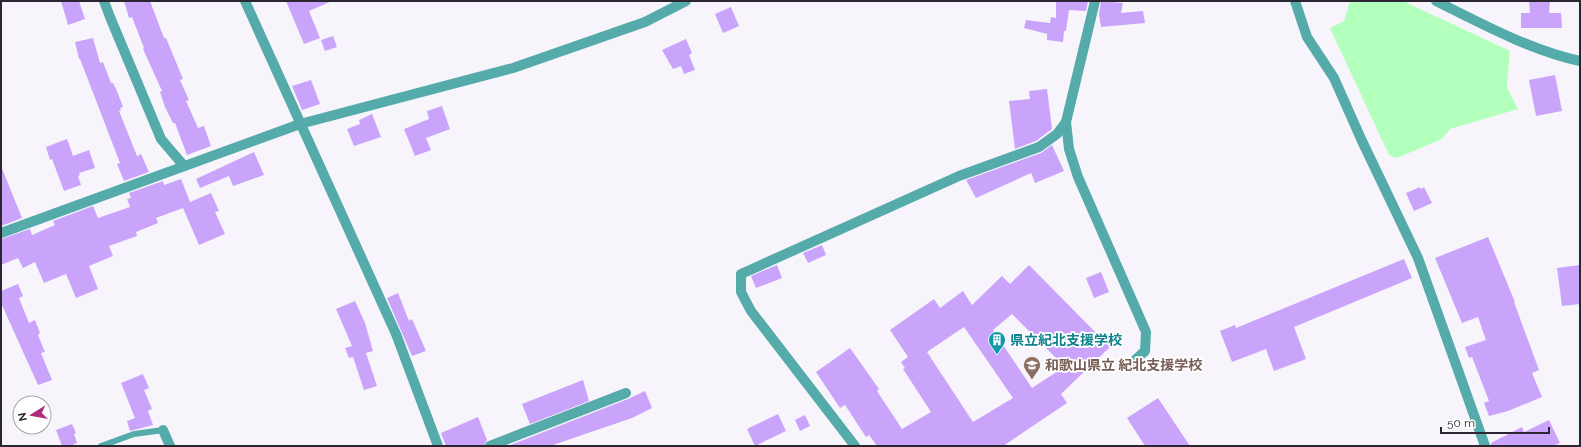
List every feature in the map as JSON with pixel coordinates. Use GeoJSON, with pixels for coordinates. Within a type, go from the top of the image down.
{"type":"FeatureCollection","features":[{"type":"Feature","properties":{"kind":"street"},"geometry":{"type":"LineString","coordinates":[[104,1],[161,139],[184,166]]}},
{"type":"Feature","properties":{"kind":"street"},"geometry":{"type":"LineString","coordinates":[[245,1],[396,334],[438,446]]}},
{"type":"Feature","properties":{"kind":"street"},"geometry":{"type":"LineString","coordinates":[[1,233],[300,124],[513,68],[644,22],[686,1]]}},
{"type":"Feature","properties":{"kind":"street"},"geometry":{"type":"LineString","coordinates":[[1095,1],[1066,122],[1069,149],[1078,177],[1146,332],[1145,351],[1133,362]]}},
{"type":"Feature","properties":{"kind":"street"},"geometry":{"type":"LineString","coordinates":[[1295,1],[1307,38],[1334,78],[1362,141],[1418,258],[1485,446]]}},
{"type":"Feature","properties":{"kind":"street"},"geometry":{"type":"LineString","coordinates":[[1436,1],[1476,22],[1557,56],[1580,61]]}},
{"type":"Feature","properties":{"kind":"street"},"geometry":{"type":"LineString","coordinates":[[855,446],[750,311],[740,292],[741,274],[959,176],[1039,147],[1057,134],[1066,122]]}},
{"type":"Feature","properties":{"kind":"street"},"geometry":{"type":"LineString","coordinates":[[490,446],[626,392]]}},
{"type":"Feature","properties":{"kind":"street"},"geometry":{"type":"LineString","coordinates":[[163,430],[170,446]]}},
{"type":"Feature","properties":{"kind":"lane"},"geometry":{"type":"LineString","coordinates":[[101,446],[134,434],[163,430]]}},
{"type":"Feature","properties":{"kind":"green space"},"geometry":{"type":"Polygon","coordinates":[[[1350,1],[1403,1],[1510,51],[1507,87],[1518,109],[1450,129],[1442,139],[1397,158],[1389,155],[1330,28],[1344,21],[1350,1]]]}},
{"type":"Feature","properties":{"kind":"building"},"geometry":{"type":"Polygon","coordinates":[[[61,1],[79,1],[85,19],[68,25],[61,1]]]}},
{"type":"Feature","properties":{"kind":"building"},"geometry":{"type":"Polygon","coordinates":[[[124,1],[150,1],[164,38],[166,38],[183,79],[180,80],[189,100],[186,101],[198,128],[204,126],[211,146],[187,155],[175,123],[173,123],[165,107],[160,92],[162,91],[143,49],[144,48],[132,17],[129,18],[124,1]]]}},
{"type":"Feature","properties":{"kind":"building"},"geometry":{"type":"Polygon","coordinates":[[[286,1],[332,1],[309,11],[320,38],[304,44],[286,1]]]}},
{"type":"Feature","properties":{"kind":"building"},"geometry":{"type":"Polygon","coordinates":[[[1056,1],[1088,1],[1086,11],[1069,10],[1063,42],[1047,40],[1047,34],[1024,28],[1026,20],[1050,23],[1051,17],[1056,18],[1056,1]]]}},
{"type":"Feature","properties":{"kind":"building"},"geometry":{"type":"Polygon","coordinates":[[[1101,1],[1123,3],[1121,13],[1143,11],[1145,23],[1101,27],[1099,14],[1101,1]]]}},
{"type":"Feature","properties":{"kind":"building"},"geometry":{"type":"Polygon","coordinates":[[[1529,1],[1550,1],[1549,13],[1561,13],[1562,28],[1521,28],[1521,13],[1530,13],[1529,1]]]}},
{"type":"Feature","properties":{"kind":"building"},"geometry":{"type":"Polygon","coordinates":[[[731,7],[739,26],[723,33],[715,14],[731,7]]]}},
{"type":"Feature","properties":{"kind":"building"},"geometry":{"type":"Polygon","coordinates":[[[333,36],[337,47],[325,51],[321,40],[333,36]]]}},
{"type":"Feature","properties":{"kind":"building"},"geometry":{"type":"Polygon","coordinates":[[[93,38],[100,63],[103,62],[111,83],[113,83],[117,91],[123,107],[120,108],[121,111],[119,111],[137,156],[141,154],[149,172],[124,181],[117,164],[120,163],[79,59],[75,42],[93,38]]]}},
{"type":"Feature","properties":{"kind":"building"},"geometry":{"type":"Polygon","coordinates":[[[686,39],[692,53],[689,55],[695,70],[684,74],[681,66],[673,69],[662,50],[686,39]]]}},
{"type":"Feature","properties":{"kind":"building"},"geometry":{"type":"Polygon","coordinates":[[[1555,75],[1562,111],[1536,116],[1529,80],[1555,75]]]}},
{"type":"Feature","properties":{"kind":"building"},"geometry":{"type":"Polygon","coordinates":[[[311,80],[320,104],[302,110],[292,86],[311,80]]]}},
{"type":"Feature","properties":{"kind":"building"},"geometry":{"type":"Polygon","coordinates":[[[1047,89],[1052,129],[1036,141],[1015,149],[1009,101],[1030,99],[1029,91],[1047,89]]]}},
{"type":"Feature","properties":{"kind":"building"},"geometry":{"type":"Polygon","coordinates":[[[442,106],[450,129],[426,138],[431,150],[415,156],[404,129],[429,119],[427,111],[442,106]]]}},
{"type":"Feature","properties":{"kind":"building"},"geometry":{"type":"Polygon","coordinates":[[[372,114],[381,137],[354,146],[347,129],[360,124],[359,120],[372,114]]]}},
{"type":"Feature","properties":{"kind":"building"},"geometry":{"type":"Polygon","coordinates":[[[67,139],[73,156],[89,150],[95,168],[79,173],[80,175],[78,176],[81,185],[64,191],[52,159],[50,160],[46,147],[67,139]]]}},
{"type":"Feature","properties":{"kind":"building"},"geometry":{"type":"Polygon","coordinates":[[[1052,145],[1064,171],[1035,183],[1031,173],[976,198],[966,180],[1041,153],[1052,145]]]}},
{"type":"Feature","properties":{"kind":"building"},"geometry":{"type":"Polygon","coordinates":[[[254,152],[264,175],[233,186],[229,176],[200,188],[196,179],[254,152]]]}},
{"type":"Feature","properties":{"kind":"building"},"geometry":{"type":"Polygon","coordinates":[[[1,166],[22,218],[1,226],[1,166]]]}},
{"type":"Feature","properties":{"kind":"building"},"geometry":{"type":"Polygon","coordinates":[[[181,179],[190,202],[211,193],[219,211],[215,212],[225,234],[199,245],[183,208],[156,218],[158,223],[136,232],[137,236],[109,246],[113,256],[89,266],[98,289],[76,298],[66,274],[44,283],[35,262],[23,268],[18,258],[1,265],[1,239],[30,229],[32,235],[55,225],[53,221],[93,206],[98,218],[130,207],[127,199],[131,198],[129,193],[163,181],[164,185],[181,179]]]}},
{"type":"Feature","properties":{"kind":"building"},"geometry":{"type":"Polygon","coordinates":[[[1420,187],[1421,189],[1424,187],[1432,203],[1414,211],[1406,193],[1420,187]]]}},
{"type":"Feature","properties":{"kind":"building"},"geometry":{"type":"Polygon","coordinates":[[[1488,237],[1515,302],[1539,370],[1532,373],[1542,397],[1508,411],[1489,416],[1484,403],[1489,401],[1472,357],[1469,358],[1465,347],[1486,340],[1478,317],[1462,323],[1435,258],[1488,237]]]}},
{"type":"Feature","properties":{"kind":"building"},"geometry":{"type":"Polygon","coordinates":[[[822,245],[826,255],[808,263],[803,253],[822,245]]]}},
{"type":"Feature","properties":{"kind":"building"},"geometry":{"type":"Polygon","coordinates":[[[1404,259],[1412,278],[1294,327],[1306,359],[1274,371],[1266,349],[1232,362],[1220,331],[1235,325],[1236,328],[1404,259]]]}},
{"type":"Feature","properties":{"kind":"building"},"geometry":{"type":"Polygon","coordinates":[[[777,265],[782,278],[756,288],[751,276],[777,265]]]}},
{"type":"Feature","properties":{"kind":"building","name":"県立紀北支援学校"},"geometry":{"type":"Polygon","coordinates":[[[1029,265],[1110,347],[1061,394],[1067,403],[1003,446],[877,446],[869,435],[866,437],[845,405],[840,408],[816,372],[850,348],[879,389],[877,391],[902,429],[931,412],[903,369],[905,368],[901,362],[908,357],[890,330],[934,299],[940,308],[963,291],[972,305],[1002,276],[1010,284],[1029,265]],[[1012,314],[993,330],[1032,388],[1061,369],[1057,365],[1060,362],[1012,314]],[[964,327],[927,352],[973,422],[1013,398],[964,327]]]}},
{"type":"Feature","properties":{"kind":"building"},"geometry":{"type":"Polygon","coordinates":[[[1580,265],[1580,304],[1562,306],[1557,268],[1580,265]]]}},
{"type":"Feature","properties":{"kind":"building"},"geometry":{"type":"Polygon","coordinates":[[[1101,272],[1109,292],[1094,298],[1086,278],[1101,272]]]}},
{"type":"Feature","properties":{"kind":"building"},"geometry":{"type":"Polygon","coordinates":[[[18,284],[23,296],[19,298],[29,323],[35,320],[40,333],[38,335],[45,352],[41,353],[52,380],[38,385],[1,303],[1,291],[18,284]]]}},
{"type":"Feature","properties":{"kind":"building"},"geometry":{"type":"Polygon","coordinates":[[[398,293],[409,321],[412,319],[426,351],[412,356],[387,298],[398,293]]]}},
{"type":"Feature","properties":{"kind":"building"},"geometry":{"type":"Polygon","coordinates":[[[355,301],[365,323],[373,351],[366,353],[377,386],[364,390],[353,357],[349,358],[345,348],[352,346],[336,309],[355,301]]]}},
{"type":"Feature","properties":{"kind":"building"},"geometry":{"type":"Polygon","coordinates":[[[143,374],[149,388],[144,390],[152,409],[148,411],[153,425],[130,431],[127,421],[135,418],[121,383],[143,374]]]}},
{"type":"Feature","properties":{"kind":"building"},"geometry":{"type":"Polygon","coordinates":[[[583,380],[589,401],[530,424],[522,404],[583,380]]]}},
{"type":"Feature","properties":{"kind":"building"},"geometry":{"type":"Polygon","coordinates":[[[645,391],[652,408],[632,418],[550,446],[508,446],[628,399],[645,391]]]}},
{"type":"Feature","properties":{"kind":"building"},"geometry":{"type":"Polygon","coordinates":[[[1158,398],[1190,446],[1145,446],[1127,418],[1158,398]]]}},
{"type":"Feature","properties":{"kind":"building"},"geometry":{"type":"Polygon","coordinates":[[[778,414],[786,431],[755,446],[747,429],[778,414]]]}},
{"type":"Feature","properties":{"kind":"building"},"geometry":{"type":"Polygon","coordinates":[[[805,415],[810,426],[800,431],[795,420],[805,415]]]}},
{"type":"Feature","properties":{"kind":"building"},"geometry":{"type":"Polygon","coordinates":[[[478,417],[487,440],[484,446],[446,446],[441,433],[478,417]]]}},
{"type":"Feature","properties":{"kind":"building"},"geometry":{"type":"Polygon","coordinates":[[[1549,420],[1560,443],[1553,446],[1491,446],[1491,443],[1522,427],[1524,432],[1549,420]]]}},
{"type":"Feature","properties":{"kind":"building"},"geometry":{"type":"Polygon","coordinates":[[[72,424],[76,433],[74,434],[77,443],[70,446],[62,446],[56,430],[72,424]]]}},
{"type":"Feature","properties":{"kind":"place","name":"県立紀北支援学校"},"geometry":{"type":"Point","coordinates":[997,355]}},
{"type":"Feature","properties":{"kind":"place","name":"和歌山県立 紀北支援学校"},"geometry":{"type":"Point","coordinates":[1032,380]}}]}
